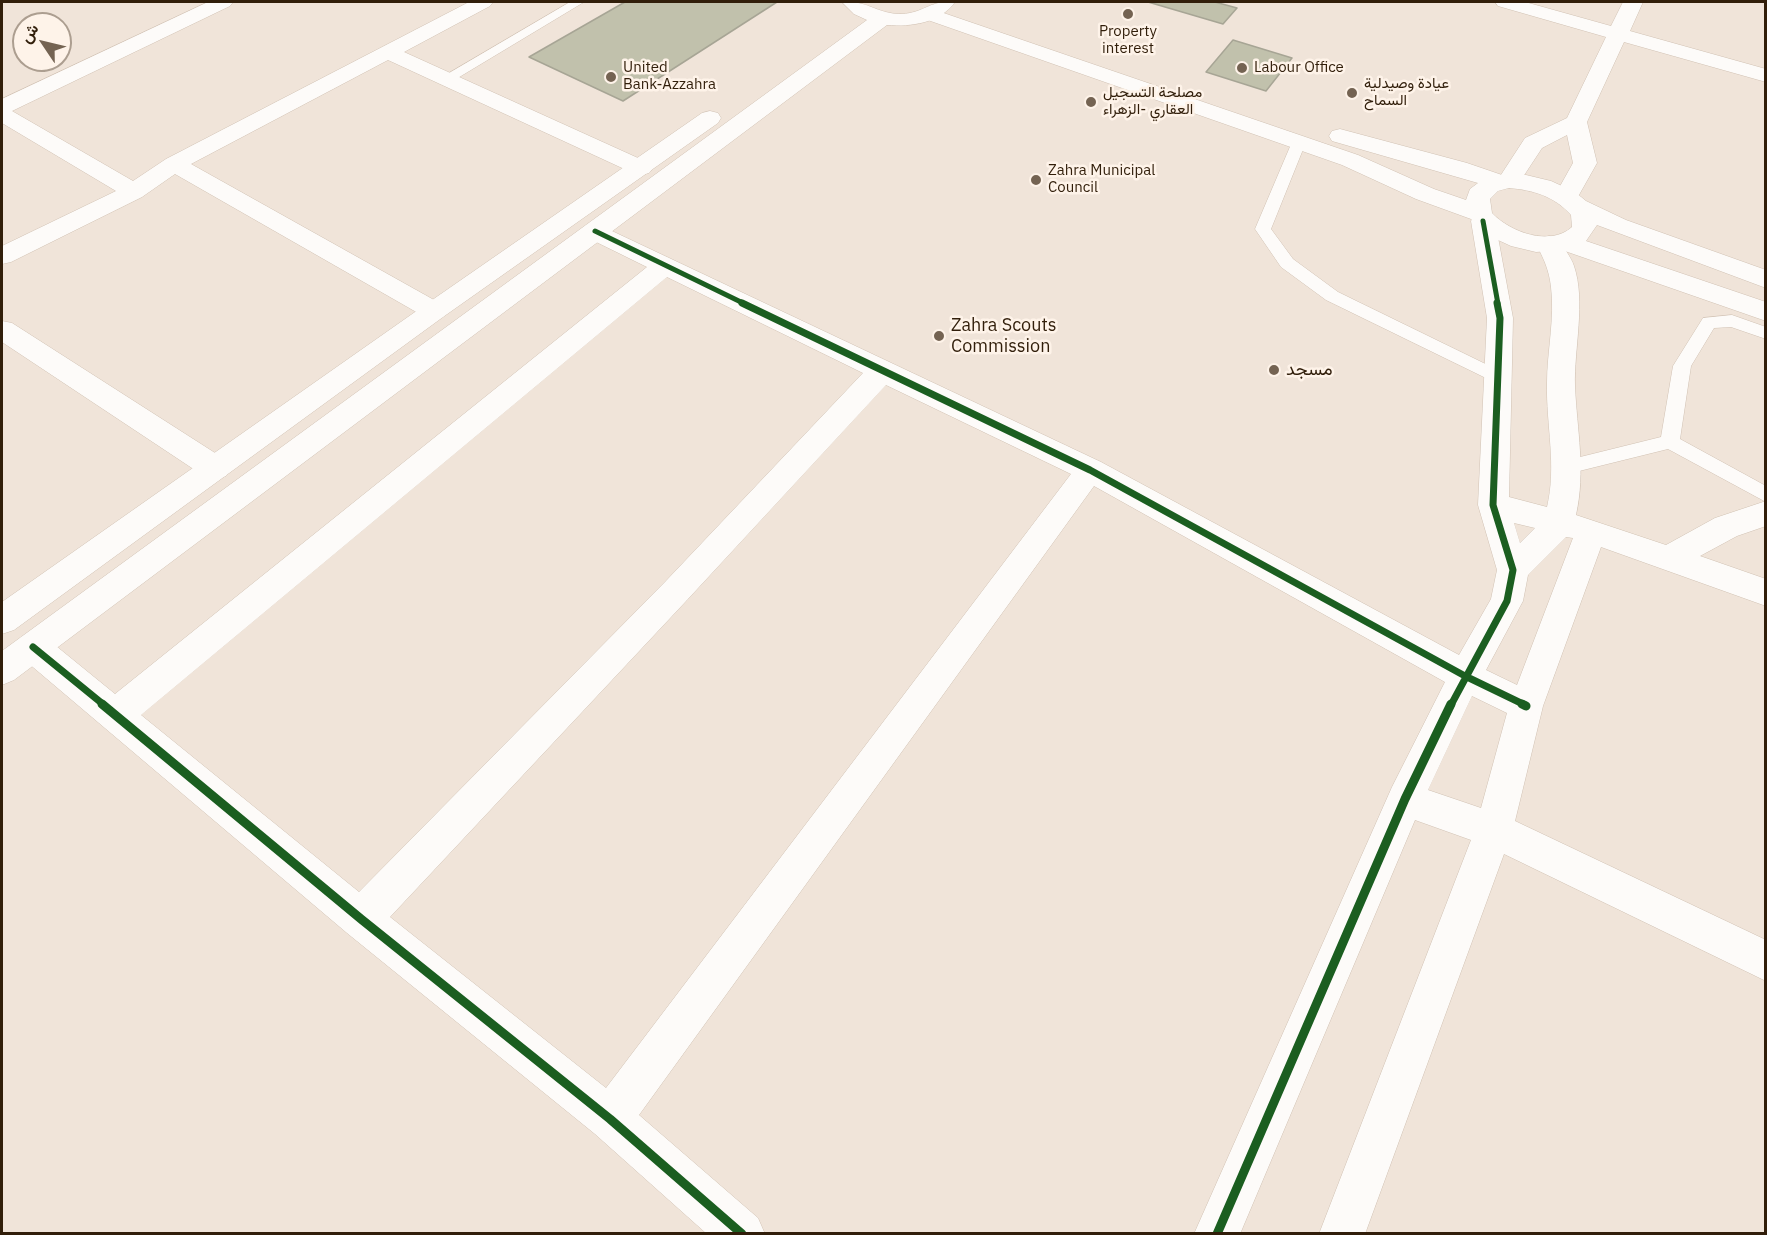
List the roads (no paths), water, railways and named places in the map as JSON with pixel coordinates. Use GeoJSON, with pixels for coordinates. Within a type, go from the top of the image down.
{"type":"FeatureCollection","features":[{"type":"Feature","properties":{"kind":"street"},"geometry":{"type":"LineString","coordinates":[[2,107],[223,2]]}},
{"type":"Feature","properties":{"kind":"street"},"geometry":{"type":"LineString","coordinates":[[2,256],[134,192],[174,164],[483,2]]}},
{"type":"Feature","properties":{"kind":"street"},"geometry":{"type":"LineString","coordinates":[[1505,2],[1766,76]]}},
{"type":"Feature","properties":{"kind":"street"},"geometry":{"type":"LineString","coordinates":[[1572,202],[1585,163],[1576,122],[1633,2]]}},
{"type":"Feature","properties":{"kind":"street"},"geometry":{"type":"LineString","coordinates":[[940,6],[1350,160],[1481,217],[1522,241],[1557,243],[1766,312]]}},
{"type":"Feature","properties":{"kind":"street"},"geometry":{"type":"LineString","coordinates":[[2,620],[434,311],[865,10],[908,19],[940,6],[1359,142],[1504,182],[1545,186],[1617,225],[1766,280]]}},
{"type":"Feature","properties":{"kind":"street"},"geometry":{"type":"LineString","coordinates":[[2,670],[595,231],[865,10]]}},
{"type":"Feature","properties":{"kind":"street"},"geometry":{"type":"LineString","coordinates":[[389,53],[641,168]]}},
{"type":"Feature","properties":{"kind":"street"},"geometry":{"type":"LineString","coordinates":[[2,114],[134,192]]}},
{"type":"Feature","properties":{"kind":"street"},"geometry":{"type":"LineString","coordinates":[[1216,1233],[1406,799],[1465,676],[1507,601],[1513,570],[1493,505],[1500,318],[1477,206],[1479,194],[1490,185],[1504,182],[1533,143],[1576,122]]}},
{"type":"Feature","properties":{"kind":"street"},"geometry":{"type":"LineString","coordinates":[[174,164],[434,311]]}},
{"type":"Feature","properties":{"kind":"street"},"geometry":{"type":"LineString","coordinates":[[1557,243],[1574,239],[1584,228],[1582,214],[1572,202]]}},
{"type":"Feature","properties":{"kind":"street"},"geometry":{"type":"LineString","coordinates":[[595,231],[1090,470],[1465,676],[1526,706]]}},
{"type":"Feature","properties":{"kind":"street"},"geometry":{"type":"LineString","coordinates":[[1342,1233],[1494,830],[1575,527],[1566,493],[1567,467],[1561,385],[1565,290],[1557,243]]}},
{"type":"Feature","properties":{"kind":"street"},"geometry":{"type":"LineString","coordinates":[[115,715],[429,460],[664,265]]}},
{"type":"Feature","properties":{"kind":"street"},"geometry":{"type":"LineString","coordinates":[[2,330],[215,468]]}},
{"type":"Feature","properties":{"kind":"street"},"geometry":{"type":"LineString","coordinates":[[361,919],[668,600],[882,371]]}},
{"type":"Feature","properties":{"kind":"street"},"geometry":{"type":"LineString","coordinates":[[609,1119],[1090,470]]}},
{"type":"Feature","properties":{"kind":"street"},"geometry":{"type":"LineString","coordinates":[[1493,505],[1575,527],[1766,593]]}},
{"type":"Feature","properties":{"kind":"street"},"geometry":{"type":"LineString","coordinates":[[1670,558],[1726,527],[1766,513]]}},
{"type":"Feature","properties":{"kind":"street"},"geometry":{"type":"LineString","coordinates":[[1513,570],[1575,527]]}},
{"type":"Feature","properties":{"kind":"street"},"geometry":{"type":"LineString","coordinates":[[33,647],[361,919],[609,1119],[742,1233]]}},
{"type":"Feature","properties":{"kind":"street"},"geometry":{"type":"LineString","coordinates":[[1406,799],[1494,830],[1766,961]]}},
{"type":"Feature","properties":{"kind":"lane"},"geometry":{"type":"LineString","coordinates":[[446,79],[578,2]]}},
{"type":"Feature","properties":{"kind":"lane"},"geometry":{"type":"LineString","coordinates":[[1299,142],[1263,229],[1287,263],[1332,296],[1498,377]]}},
{"type":"Feature","properties":{"kind":"lane"},"geometry":{"type":"LineString","coordinates":[[1670,442],[1682,366],[1709,322],[1732,321],[1766,333]]}},
{"type":"Feature","properties":{"kind":"lane"},"geometry":{"type":"LineString","coordinates":[[1567,467],[1670,442],[1766,495]]}},
{"type":"Feature","properties":{"kind":"place","name":"Property interest"},"geometry":{"type":"Point","coordinates":[1128,14]}},
{"type":"Feature","properties":{"kind":"place","name":"Labour Office"},"geometry":{"type":"Point","coordinates":[1242,68]}},
{"type":"Feature","properties":{"kind":"place","name":"United Bank-Azzahra"},"geometry":{"type":"Point","coordinates":[611,77]}},
{"type":"Feature","properties":{"kind":"place","name":"عيادة وصيدلية السماح"},"geometry":{"type":"Point","coordinates":[1352,93]}},
{"type":"Feature","properties":{"kind":"place","name":"مصلحة التسجيل العقاري -الزهراء"},"geometry":{"type":"Point","coordinates":[1091,102]}},
{"type":"Feature","properties":{"kind":"place","name":"Zahra Municipal Council"},"geometry":{"type":"Point","coordinates":[1036,180]}},
{"type":"Feature","properties":{"kind":"place","name":"Zahra Scouts Commission"},"geometry":{"type":"Point","coordinates":[939,336]}},
{"type":"Feature","properties":{"kind":"place","name":"مسجد"},"geometry":{"type":"Point","coordinates":[1274,370]}}]}
